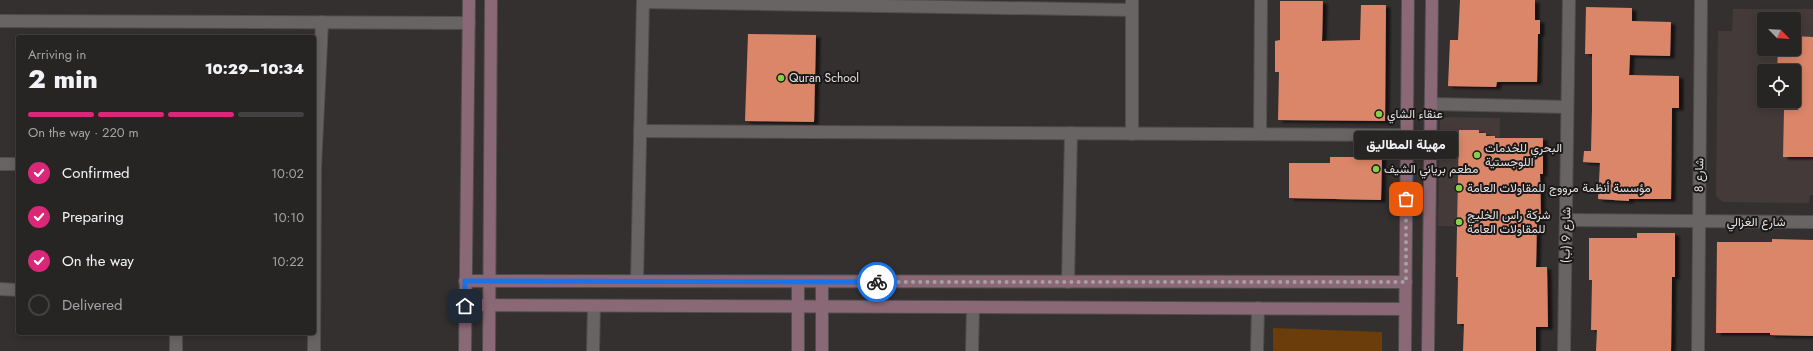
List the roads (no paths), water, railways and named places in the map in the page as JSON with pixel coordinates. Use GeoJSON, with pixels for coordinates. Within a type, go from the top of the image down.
{"type":"FeatureCollection","features":[{"type":"Feature","properties":{"kind":"main road"},"geometry":{"type":"LineString","coordinates":[[465,351],[469,0]]}},
{"type":"Feature","properties":{"kind":"main road"},"geometry":{"type":"LineString","coordinates":[[489,351],[491,0]]}},
{"type":"Feature","properties":{"kind":"main road"},"geometry":{"type":"LineString","coordinates":[[1405,351],[1408,0]]}},
{"type":"Feature","properties":{"kind":"main road"},"geometry":{"type":"LineString","coordinates":[[1428,351],[1432,0]]}},
{"type":"Feature","properties":{"kind":"main road"},"geometry":{"type":"LineString","coordinates":[[465,281],[1406,282]]}},
{"type":"Feature","properties":{"kind":"main road"},"geometry":{"type":"LineString","coordinates":[[798,282],[798,351]]}},
{"type":"Feature","properties":{"kind":"main road"},"geometry":{"type":"LineString","coordinates":[[822,282],[822,351]]}},
{"type":"Feature","properties":{"kind":"main road"},"geometry":{"type":"LineString","coordinates":[[465,306],[1405,309]]}},
{"type":"Feature","properties":{"kind":"street"},"geometry":{"type":"LineString","coordinates":[[1260,134],[1261,0]]}},
{"type":"Feature","properties":{"kind":"street","name":"شارع 9 (ب)"},"geometry":{"type":"LineString","coordinates":[[1564,351],[1568,0]]}},
{"type":"Feature","properties":{"kind":"street","name":"شارع 8"},"geometry":{"type":"LineString","coordinates":[[1698,351],[1701,0]]}},
{"type":"Feature","properties":{"kind":"street"},"geometry":{"type":"LineString","coordinates":[[637,282],[643,1],[1132,5],[1132,134]]}},
{"type":"Feature","properties":{"kind":"street"},"geometry":{"type":"LineString","coordinates":[[0,21],[468,23]]}},
{"type":"Feature","properties":{"kind":"street"},"geometry":{"type":"LineString","coordinates":[[316,146],[322,22]]}},
{"type":"Feature","properties":{"kind":"street"},"geometry":{"type":"LineString","coordinates":[[1431,104],[1567,107]]}},
{"type":"Feature","properties":{"kind":"street"},"geometry":{"type":"LineString","coordinates":[[640,131],[1407,135]]}},
{"type":"Feature","properties":{"kind":"street"},"geometry":{"type":"LineString","coordinates":[[1068,282],[1071,133]]}},
{"type":"Feature","properties":{"kind":"street"},"geometry":{"type":"LineString","coordinates":[[0,164],[16,164]]}},
{"type":"Feature","properties":{"kind":"street","name":"شارع الغزالي"},"geometry":{"type":"LineString","coordinates":[[1566,220],[1813,222]]}},
{"type":"Feature","properties":{"kind":"street"},"geometry":{"type":"LineString","coordinates":[[0,289],[16,290]]}},
{"type":"Feature","properties":{"kind":"street"},"geometry":{"type":"LineString","coordinates":[[593,351],[594,306]]}},
{"type":"Feature","properties":{"kind":"street"},"geometry":{"type":"LineString","coordinates":[[972,351],[973,307]]}},
{"type":"Feature","properties":{"kind":"street"},"geometry":{"type":"LineString","coordinates":[[1257,351],[1258,308]]}},
{"type":"Feature","properties":{"kind":"street"},"geometry":{"type":"LineString","coordinates":[[176,335],[176,351]]}},
{"type":"Feature","properties":{"kind":"street"},"geometry":{"type":"LineString","coordinates":[[314,335],[314,351]]}},
{"type":"Feature","properties":{"kind":"place","name":"Quran School"},"geometry":{"type":"Point","coordinates":[781,78]}},
{"type":"Feature","properties":{"kind":"place","name":"عنقاء الشاي"},"geometry":{"type":"Point","coordinates":[1379,114]}},
{"type":"Feature","properties":{"kind":"place","name":"البحري للخدمات اللوجستية"},"geometry":{"type":"Point","coordinates":[1477,155]}},
{"type":"Feature","properties":{"kind":"place","name":"مطعم برياني الشيف"},"geometry":{"type":"Point","coordinates":[1376,169]}},
{"type":"Feature","properties":{"kind":"place","name":"مؤسسة أنظمة مرووج للمقاولات العامة"},"geometry":{"type":"Point","coordinates":[1459,188]}},
{"type":"Feature","properties":{"kind":"place","name":"مهيلة المطاليق"},"geometry":{"type":"Point","coordinates":[1406,199]}},
{"type":"Feature","properties":{"kind":"place","name":"شركة راس الخليج للمقاولات العامة"},"geometry":{"type":"Point","coordinates":[1459,222]}}]}
